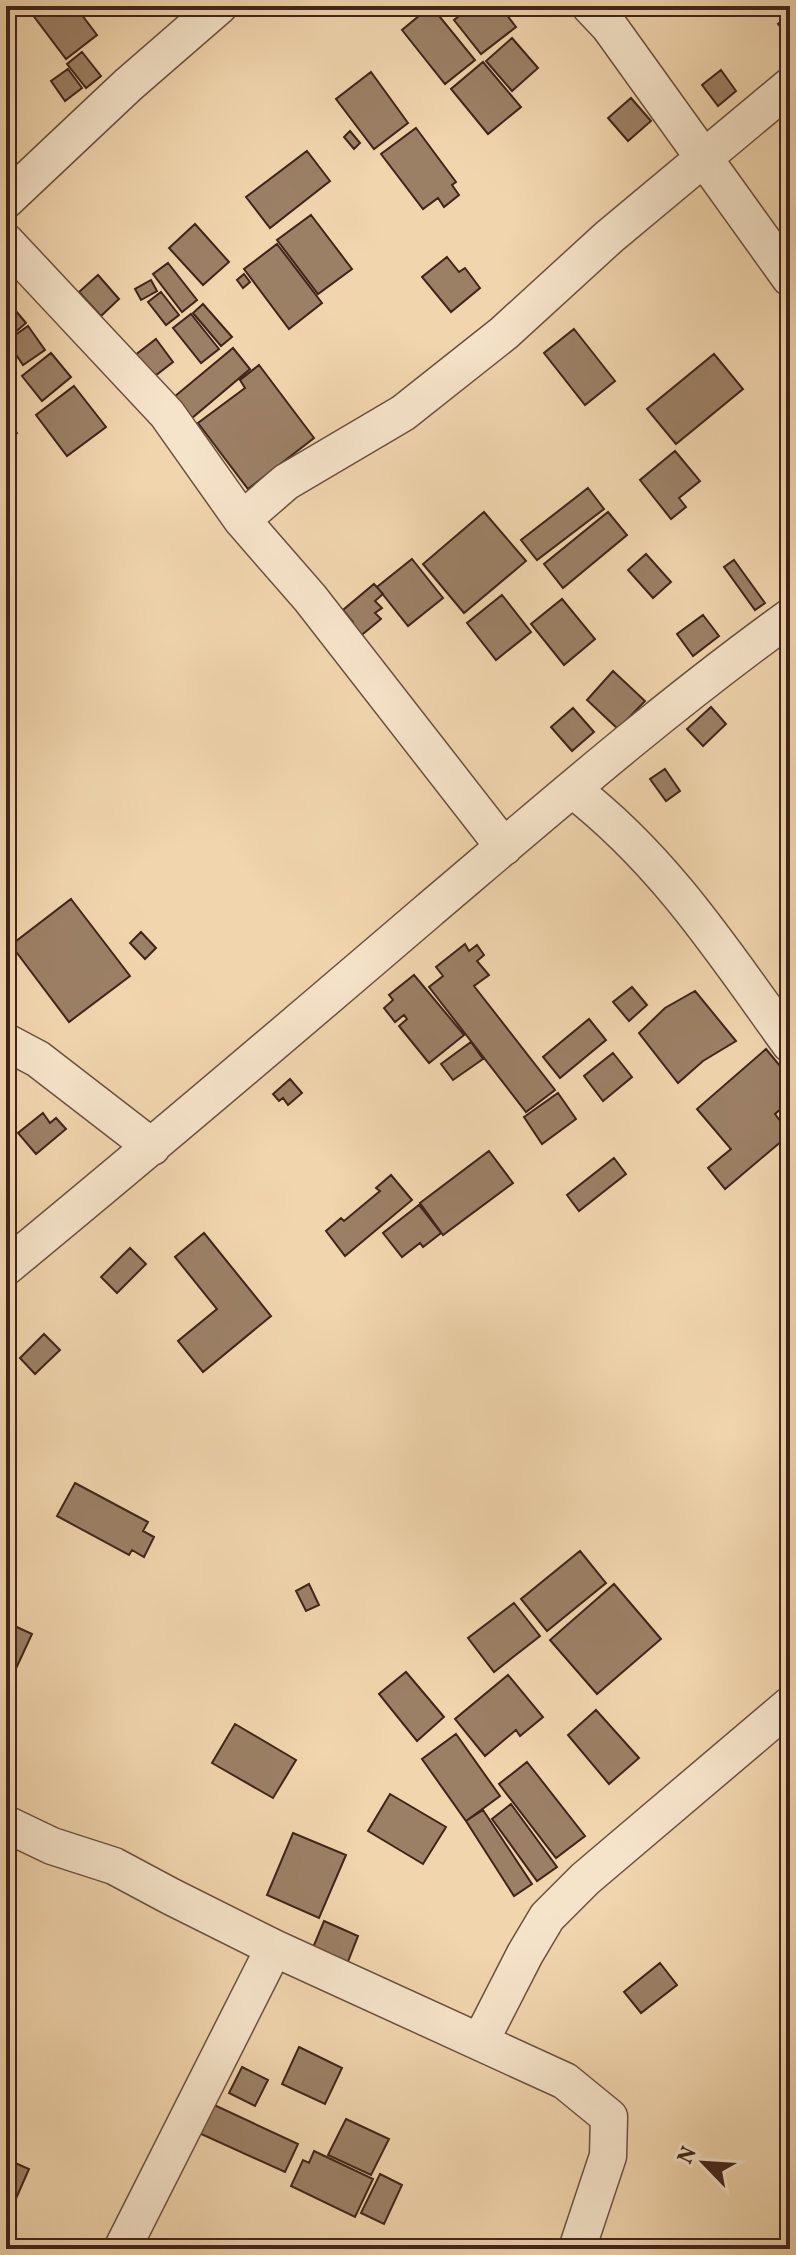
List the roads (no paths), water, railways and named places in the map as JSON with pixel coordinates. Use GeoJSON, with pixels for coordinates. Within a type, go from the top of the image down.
{"type":"FeatureCollection","features":[{"type":"Feature","properties":{"kind":"street"},"geometry":{"type":"LineString","coordinates":[[6,200],[128,85],[219,6]]}},
{"type":"Feature","properties":{"kind":"street"},"geometry":{"type":"LineString","coordinates":[[590,6],[609,26],[790,278]]}},
{"type":"Feature","properties":{"kind":"street"},"geometry":{"type":"LineString","coordinates":[[242,520],[286,482],[403,413],[504,333],[609,237],[790,86]]}},
{"type":"Feature","properties":{"kind":"street"},"geometry":{"type":"LineString","coordinates":[[6,242],[167,414],[242,520],[310,598],[504,847]]}},
{"type":"Feature","properties":{"kind":"street"},"geometry":{"type":"LineString","coordinates":[[6,1267],[152,1147],[572,789],[716,671],[790,617]]}},
{"type":"Feature","properties":{"kind":"street"},"geometry":{"type":"LineString","coordinates":[[572,789],[609,818],[649,858],[715,940],[790,1044]]}},
{"type":"Feature","properties":{"kind":"street"},"geometry":{"type":"LineString","coordinates":[[6,1042],[38,1059],[152,1147]]}},
{"type":"Feature","properties":{"kind":"street"},"geometry":{"type":"LineString","coordinates":[[480,2042],[547,1917],[585,1879],[790,1705]]}},
{"type":"Feature","properties":{"kind":"street"},"geometry":{"type":"LineString","coordinates":[[6,1824],[52,1846],[114,1866],[274,1948],[565,2081],[609,2117],[608,2156],[577,2249]]}},
{"type":"Feature","properties":{"kind":"street"},"geometry":{"type":"LineString","coordinates":[[122,2249],[274,1948]]}}]}
